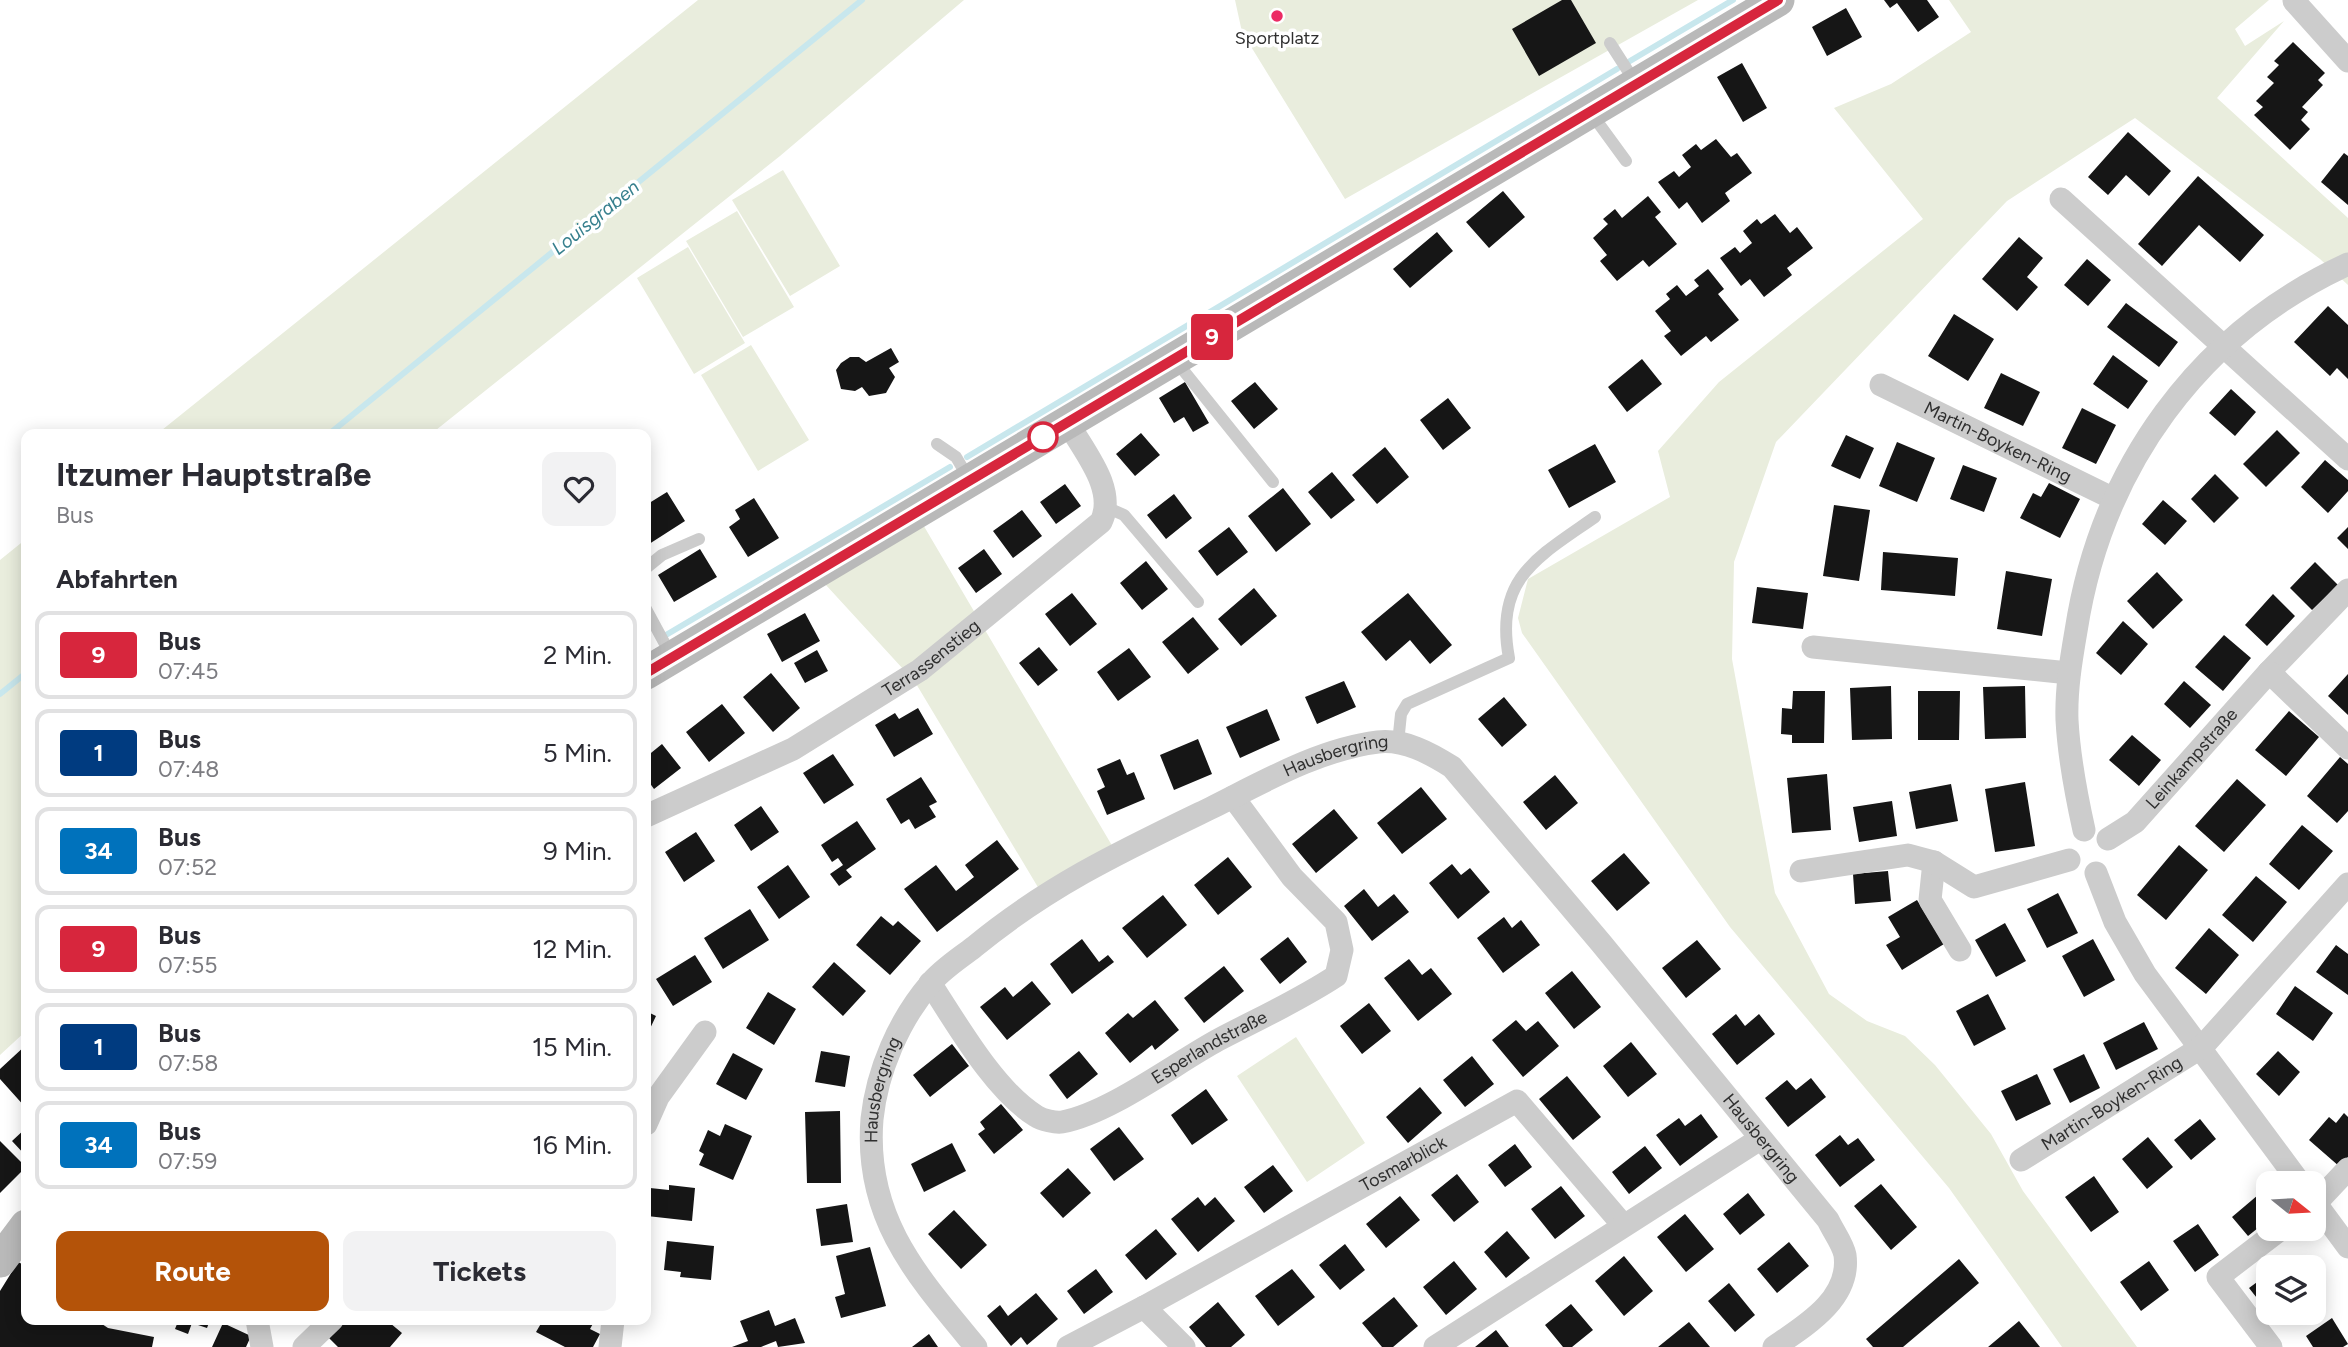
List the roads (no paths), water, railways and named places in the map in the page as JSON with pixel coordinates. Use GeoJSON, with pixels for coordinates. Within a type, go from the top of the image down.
{"type":"FeatureCollection","features":[{"type":"Feature","properties":{"kind":"main road"},"geometry":{"type":"LineString","coordinates":[[659,665],[1778,0]]}},
{"type":"Feature","properties":{"kind":"main road"},"geometry":{"type":"LineString","coordinates":[[0,1261],[21,1233]]}},
{"type":"Feature","properties":{"kind":"street"},"geometry":{"type":"LineString","coordinates":[[2294,1],[2348,61]]}},
{"type":"Feature","properties":{"kind":"street"},"geometry":{"type":"LineString","coordinates":[[2061,199],[2221,347],[2348,459]]}},
{"type":"Feature","properties":{"kind":"street"},"geometry":{"type":"LineString","coordinates":[[2084,830],[2072,773],[2067,719],[2069,673],[2083,585],[2112,498],[2162,414],[2221,347],[2276,304],[2348,264]]}},
{"type":"Feature","properties":{"kind":"street","name":"Martin-Boyken-Ring"},"geometry":{"type":"LineString","coordinates":[[1881,385],[2112,498]]}},
{"type":"Feature","properties":{"kind":"street"},"geometry":{"type":"LineString","coordinates":[[1068,423],[1105,489],[1108,508]]}},
{"type":"Feature","properties":{"kind":"street","name":"Terrassenstieg"},"geometry":{"type":"LineString","coordinates":[[651,814],[793,749],[920,670],[1101,522],[1108,508]]}},
{"type":"Feature","properties":{"kind":"street","name":"Leinkampstraße"},"geometry":{"type":"LineString","coordinates":[[2108,839],[2135,822],[2269,672],[2348,590]]}},
{"type":"Feature","properties":{"kind":"street"},"geometry":{"type":"LineString","coordinates":[[1814,647],[2069,673]]}},
{"type":"Feature","properties":{"kind":"street"},"geometry":{"type":"LineString","coordinates":[[2269,672],[2348,748]]}},
{"type":"Feature","properties":{"kind":"street","name":"Hausbergring"},"geometry":{"type":"LineString","coordinates":[[976,1347],[911,1266],[888,1227],[873,1167],[872,1118],[884,1065],[904,1021],[930,983],[1042,894],[1233,797],[1315,759],[1354,746],[1381,742],[1398,743],[1428,752],[1452,766],[1828,1220],[1845,1253],[1844,1279],[1832,1301],[1784,1344]]}},
{"type":"Feature","properties":{"kind":"street","name":"Esperlandstraße"},"geometry":{"type":"LineString","coordinates":[[930,983],[982,1061],[1008,1091],[1037,1117],[1060,1123],[1105,1105],[1219,1040],[1309,994],[1336,976],[1342,950],[1336,922],[1292,877],[1233,797]]}},
{"type":"Feature","properties":{"kind":"street"},"geometry":{"type":"LineString","coordinates":[[2084,830],[2097,831],[2108,839],[2110,859],[2096,873],[2083,873],[2069,860],[2068,845],[2084,830]]}},
{"type":"Feature","properties":{"kind":"street"},"geometry":{"type":"LineString","coordinates":[[1801,871],[1908,855],[1934,862],[1974,887],[2069,860]]}},
{"type":"Feature","properties":{"kind":"street"},"geometry":{"type":"LineString","coordinates":[[1934,862],[1930,900],[1960,950]]}},
{"type":"Feature","properties":{"kind":"street","name":"Martin-Boyken-Ring"},"geometry":{"type":"LineString","coordinates":[[2096,873],[2115,922],[2145,974],[2291,1171]]}},
{"type":"Feature","properties":{"kind":"street"},"geometry":{"type":"LineString","coordinates":[[2202,1048],[2348,884]]}},
{"type":"Feature","properties":{"kind":"street"},"geometry":{"type":"LineString","coordinates":[[651,1112],[657,1097],[705,1032]]}},
{"type":"Feature","properties":{"kind":"street","name":"Martin-Boyken-Ring"},"geometry":{"type":"LineString","coordinates":[[2021,1160],[2202,1048]]}},
{"type":"Feature","properties":{"kind":"street","name":"Tosmarblick"},"geometry":{"type":"LineString","coordinates":[[1068,1347],[1517,1101],[1623,1225]]}},
{"type":"Feature","properties":{"kind":"street"},"geometry":{"type":"LineString","coordinates":[[1435,1347],[1760,1139]]}},
{"type":"Feature","properties":{"kind":"street"},"geometry":{"type":"LineString","coordinates":[[2326,1191],[2348,1169]]}},
{"type":"Feature","properties":{"kind":"street"},"geometry":{"type":"LineString","coordinates":[[2326,1219],[2348,1247]]}},
{"type":"Feature","properties":{"kind":"street"},"geometry":{"type":"LineString","coordinates":[[2265,1241],[2218,1277],[2271,1347]]}},
{"type":"Feature","properties":{"kind":"street"},"geometry":{"type":"LineString","coordinates":[[1144,1307],[1184,1347]]}},
{"type":"Feature","properties":{"kind":"street"},"geometry":{"type":"LineString","coordinates":[[258,1325],[262,1347]]}},
{"type":"Feature","properties":{"kind":"street"},"geometry":{"type":"LineString","coordinates":[[304,1347],[327,1325]]}},
{"type":"Feature","properties":{"kind":"street"},"geometry":{"type":"LineString","coordinates":[[610,1347],[612,1325]]}},
{"type":"Feature","properties":{"kind":"lane"},"geometry":{"type":"LineString","coordinates":[[1610,43],[1637,86]]}},
{"type":"Feature","properties":{"kind":"lane"},"geometry":{"type":"LineString","coordinates":[[1591,112],[1626,161]]}},
{"type":"Feature","properties":{"kind":"lane"},"geometry":{"type":"LineString","coordinates":[[1175,359],[1273,482]]}},
{"type":"Feature","properties":{"kind":"lane"},"geometry":{"type":"LineString","coordinates":[[937,444],[956,457],[969,479]]}},
{"type":"Feature","properties":{"kind":"lane"},"geometry":{"type":"LineString","coordinates":[[1108,508],[1124,515],[1198,602]]}},
{"type":"Feature","properties":{"kind":"lane"},"geometry":{"type":"LineString","coordinates":[[1398,743],[1401,714],[1408,704],[1509,658],[1506,619],[1519,578],[1533,560],[1595,517]]}},
{"type":"Feature","properties":{"kind":"lane"},"geometry":{"type":"LineString","coordinates":[[651,564],[662,555],[699,539]]}},
{"type":"Feature","properties":{"kind":"lane"},"geometry":{"type":"LineString","coordinates":[[651,631],[659,665]]}},
{"type":"Feature","properties":{"kind":"waterway","name":"Louisgraben"},"geometry":{"type":"LineString","coordinates":[[335,429],[862,0]]}},
{"type":"Feature","properties":{"kind":"waterway"},"geometry":{"type":"LineString","coordinates":[[1630,61],[1733,0]]}},
{"type":"Feature","properties":{"kind":"waterway"},"geometry":{"type":"LineString","coordinates":[[967,457],[1617,69]]}},
{"type":"Feature","properties":{"kind":"waterway"},"geometry":{"type":"LineString","coordinates":[[666,635],[950,467]]}},
{"type":"Feature","properties":{"kind":"waterway","name":"Louisgraben"},"geometry":{"type":"LineString","coordinates":[[0,694],[21,677]]}},
{"type":"Feature","properties":{"kind":"place","name":"Sportplatz"},"geometry":{"type":"Point","coordinates":[1277,16]}}]}
